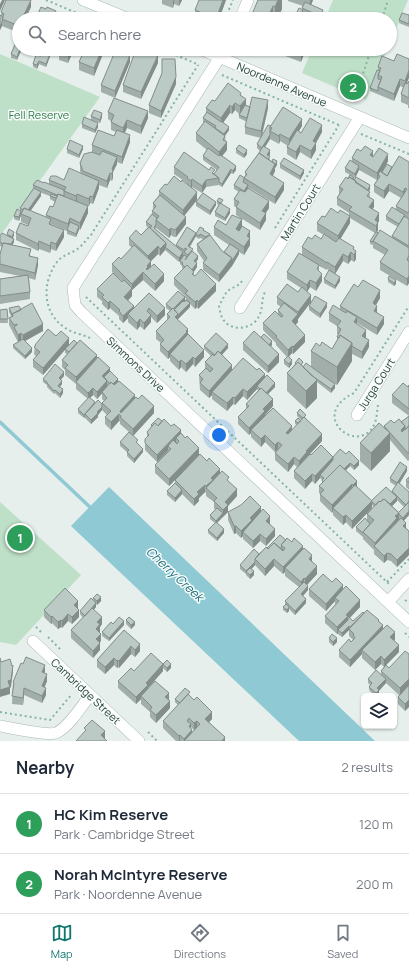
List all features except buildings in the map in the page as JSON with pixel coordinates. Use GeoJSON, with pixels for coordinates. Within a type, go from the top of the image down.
{"type":"FeatureCollection","features":[{"type":"Feature","properties":{"kind":"street"},"geometry":{"type":"LineString","coordinates":[[84,0],[112,12]]}},
{"type":"Feature","properties":{"kind":"street"},"geometry":{"type":"LineString","coordinates":[[243,12],[248,0]]}},
{"type":"Feature","properties":{"kind":"street","name":"Simmons Drive"},"geometry":{"type":"LineString","coordinates":[[221,56],[73,288],[75,305],[80,312],[388,602],[406,627]]}},
{"type":"Feature","properties":{"kind":"street","name":"Noordenne Avenue"},"geometry":{"type":"LineString","coordinates":[[229,56],[348,112],[409,138]]}},
{"type":"Feature","properties":{"kind":"street","name":"Martin Court"},"geometry":{"type":"LineString","coordinates":[[240,308],[360,117]]}},
{"type":"Feature","properties":{"kind":"street","name":"Jurga Court"},"geometry":{"type":"LineString","coordinates":[[357,415],[409,332]]}},
{"type":"Feature","properties":{"kind":"street"},"geometry":{"type":"LineString","coordinates":[[388,602],[409,580]]}},
{"type":"Feature","properties":{"kind":"street","name":"Cambridge Street"},"geometry":{"type":"LineString","coordinates":[[33,641],[139,741]]}},
{"type":"Feature","properties":{"kind":"street"},"geometry":{"type":"LineString","coordinates":[[0,726],[55,733],[66,725],[90,695]]}},
{"type":"Feature","properties":{"kind":"path"},"geometry":{"type":"LineString","coordinates":[[46,0],[74,12]]}},
{"type":"Feature","properties":{"kind":"path"},"geometry":{"type":"LineString","coordinates":[[228,12],[233,0]]}},
{"type":"Feature","properties":{"kind":"path"},"geometry":{"type":"LineString","coordinates":[[384,12],[388,0]]}},
{"type":"Feature","properties":{"kind":"path"},"geometry":{"type":"LineString","coordinates":[[178,56],[409,154]]}},
{"type":"Feature","properties":{"kind":"path"},"geometry":{"type":"LineString","coordinates":[[348,112],[354,101],[369,56]]}},
{"type":"Feature","properties":{"kind":"path"},"geometry":{"type":"LineString","coordinates":[[95,342],[89,337],[65,328],[58,322],[50,311],[47,299],[47,286],[50,274],[58,261],[80,247],[91,235],[198,65]]}},
{"type":"Feature","properties":{"kind":"path"},"geometry":{"type":"LineString","coordinates":[[344,93],[354,79],[361,79]]}},
{"type":"Feature","properties":{"kind":"path"},"geometry":{"type":"LineString","coordinates":[[85,295],[146,356],[409,603]]}},
{"type":"Feature","properties":{"kind":"path"},"geometry":{"type":"LineString","coordinates":[[387,582],[409,558]]}},
{"type":"Feature","properties":{"kind":"path"},"geometry":{"type":"LineString","coordinates":[[406,627],[409,637]]}},
{"type":"Feature","properties":{"kind":"path"},"geometry":{"type":"LineString","coordinates":[[0,712],[50,720],[72,694]]}},
{"type":"Feature","properties":{"kind":"green space"},"geometry":{"type":"Polygon","coordinates":[[[333,0],[408,0],[397,26],[397,12],[328,12],[333,0]]]}},
{"type":"Feature","properties":{"kind":"green space","name":"Fell Reserve"},"geometry":{"type":"Polygon","coordinates":[[[0,54],[100,97],[0,236],[0,54]]]}},
{"type":"Feature","properties":{"kind":"green space"},"geometry":{"type":"Polygon","coordinates":[[[309,56],[384,56],[366,100],[302,73],[309,56]]]}},
{"type":"Feature","properties":{"kind":"green space"},"geometry":{"type":"Polygon","coordinates":[[[0,502],[81,575],[16,645],[0,642],[0,502]]]}},
{"type":"Feature","properties":{"kind":"water"},"geometry":{"type":"Polygon","coordinates":[[[109,487],[375,741],[299,741],[71,526],[109,487]]]}},
{"type":"Feature","properties":{"kind":"waterway","name":"Cherry Creek"},"geometry":{"type":"LineString","coordinates":[[0,422],[92,509]]}},
{"type":"Feature","properties":{"kind":"place","name":"Norah McIntyre Reserve"},"geometry":{"type":"Point","coordinates":[353,87]}},
{"type":"Feature","properties":{"kind":"place","name":"HC Kim Reserve"},"geometry":{"type":"Point","coordinates":[20,538]}}]}
